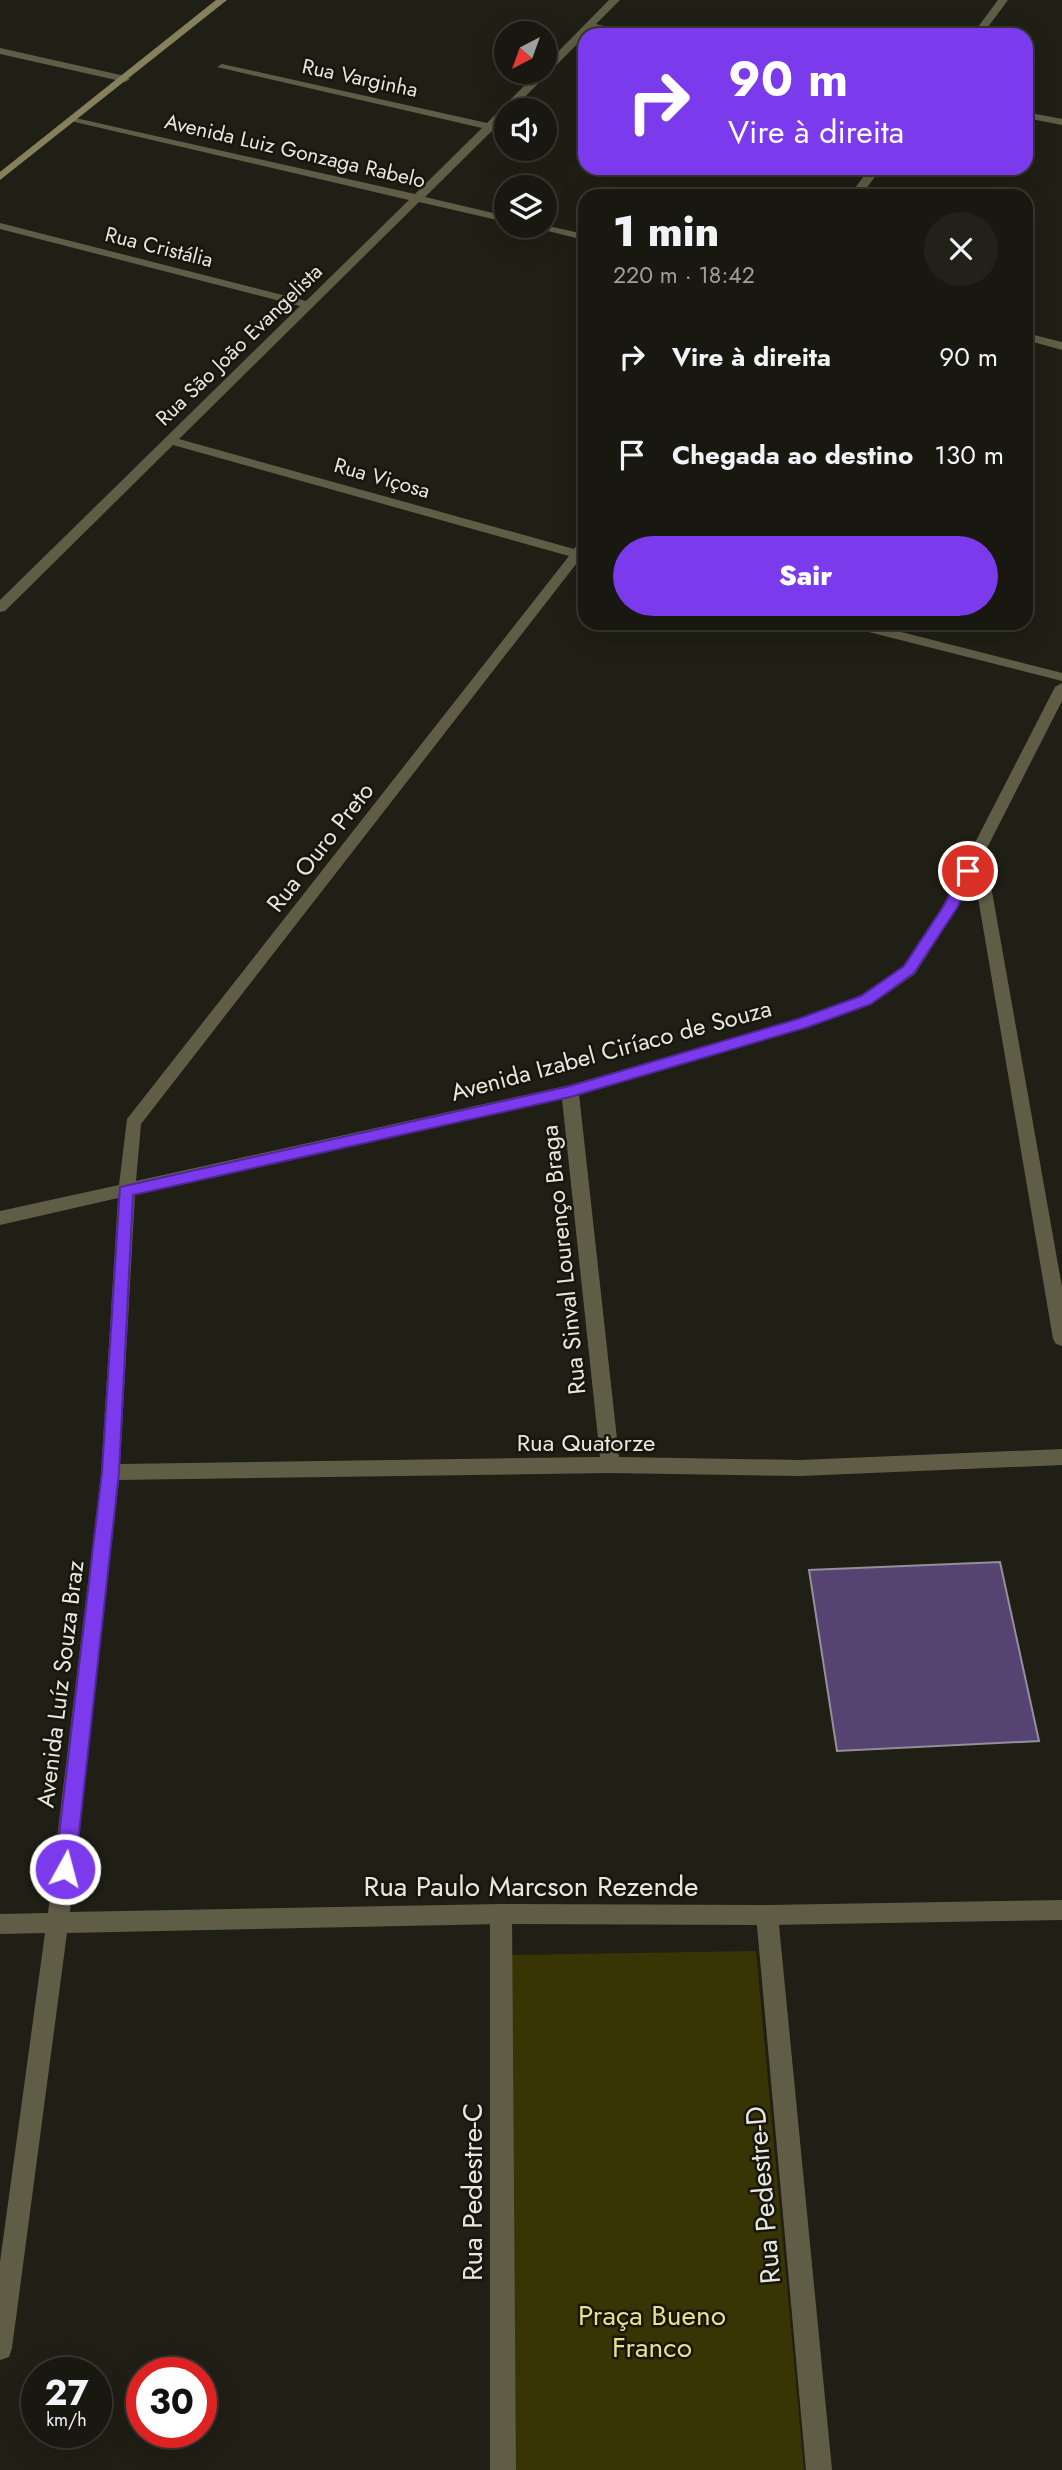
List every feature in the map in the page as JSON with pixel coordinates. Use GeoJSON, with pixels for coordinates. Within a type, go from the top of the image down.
{"type":"FeatureCollection","features":[{"type":"Feature","properties":{"kind":"main road"},"geometry":{"type":"LineString","coordinates":[[1,174],[75,119],[222,0]]}},
{"type":"Feature","properties":{"kind":"street","name":"Rua São João Evangelista"},"geometry":{"type":"LineString","coordinates":[[589,26],[615,0]]}},
{"type":"Feature","properties":{"kind":"street"},"geometry":{"type":"LineString","coordinates":[[982,28],[1003,0]]}},
{"type":"Feature","properties":{"kind":"street"},"geometry":{"type":"LineString","coordinates":[[589,26],[599,28]]}},
{"type":"Feature","properties":{"kind":"street","name":"Rua São João Evangelista"},"geometry":{"type":"LineString","coordinates":[[519,98],[578,37]]}},
{"type":"Feature","properties":{"kind":"street"},"geometry":{"type":"LineString","coordinates":[[0,51],[125,79]]}},
{"type":"Feature","properties":{"kind":"street","name":"Rua Varginha"},"geometry":{"type":"LineString","coordinates":[[222,67],[490,127]]}},
{"type":"Feature","properties":{"kind":"street"},"geometry":{"type":"LineString","coordinates":[[1033,116],[1062,122]]}},
{"type":"Feature","properties":{"kind":"street","name":"Avenida Luiz Gonzaga Rabelo"},"geometry":{"type":"LineString","coordinates":[[75,119],[494,216]]}},
{"type":"Feature","properties":{"kind":"street","name":"Rua São João Evangelista"},"geometry":{"type":"LineString","coordinates":[[0,608],[494,123]]}},
{"type":"Feature","properties":{"kind":"street","name":"Rua Cristália"},"geometry":{"type":"LineString","coordinates":[[0,226],[309,305]]}},
{"type":"Feature","properties":{"kind":"street"},"geometry":{"type":"LineString","coordinates":[[557,231],[578,236]]}},
{"type":"Feature","properties":{"kind":"street"},"geometry":{"type":"LineString","coordinates":[[1033,339],[1062,346]]}},
{"type":"Feature","properties":{"kind":"street","name":"Rua Viçosa"},"geometry":{"type":"LineString","coordinates":[[169,440],[578,551]]}},
{"type":"Feature","properties":{"kind":"street","name":"Rua Ouro Preto"},"geometry":{"type":"LineString","coordinates":[[126,1191],[133,1123],[578,557]]}},
{"type":"Feature","properties":{"kind":"street"},"geometry":{"type":"LineString","coordinates":[[877,630],[1062,677]]}},
{"type":"Feature","properties":{"kind":"street","name":"Avenida Izabel Ciríaco de Souza"},"geometry":{"type":"LineString","coordinates":[[0,1218],[570,1091],[803,1023],[866,1000],[909,970],[950,908],[1062,687]]}},
{"type":"Feature","properties":{"kind":"street"},"geometry":{"type":"LineString","coordinates":[[978,853],[1062,1339]]}},
{"type":"Feature","properties":{"kind":"street","name":"Rua Sinval Lourenço Braga"},"geometry":{"type":"LineString","coordinates":[[570,1091],[610,1465]]}},
{"type":"Feature","properties":{"kind":"street","name":"Avenida Luíz Souza Braz"},"geometry":{"type":"LineString","coordinates":[[0,2348],[59,1921],[111,1472],[126,1191]]}},
{"type":"Feature","properties":{"kind":"street","name":"Rua Quatorze"},"geometry":{"type":"LineString","coordinates":[[111,1472],[610,1465],[800,1468],[1062,1457]]}},
{"type":"Feature","properties":{"kind":"street","name":"Rua Paulo Marcson Rezende"},"geometry":{"type":"LineString","coordinates":[[0,1924],[501,1914],[767,1915],[1062,1910]]}},
{"type":"Feature","properties":{"kind":"street","name":"Rua Pedestre-C"},"geometry":{"type":"LineString","coordinates":[[501,1914],[503,2470]]}},
{"type":"Feature","properties":{"kind":"street","name":"Rua Pedestre-D"},"geometry":{"type":"LineString","coordinates":[[767,1915],[818,2470]]}},
{"type":"Feature","properties":{"kind":"green space","name":"Praça Bueno Franco"},"geometry":{"type":"Polygon","coordinates":[[[756,1951],[804,2470],[516,2470],[511,1955],[756,1951]]]}},
{"type":"Feature","properties":{"kind":"building"},"geometry":{"type":"Polygon","coordinates":[[[1000,1562],[1039,1741],[837,1751],[809,1570],[1000,1562]]]}},
{"type":"Feature","properties":{"kind":"route"},"geometry":{"type":"LineString","coordinates":[[65,1869],[111,1472],[126,1191],[570,1091],[803,1023],[866,1000],[909,970],[950,908],[968,871]]}}]}
